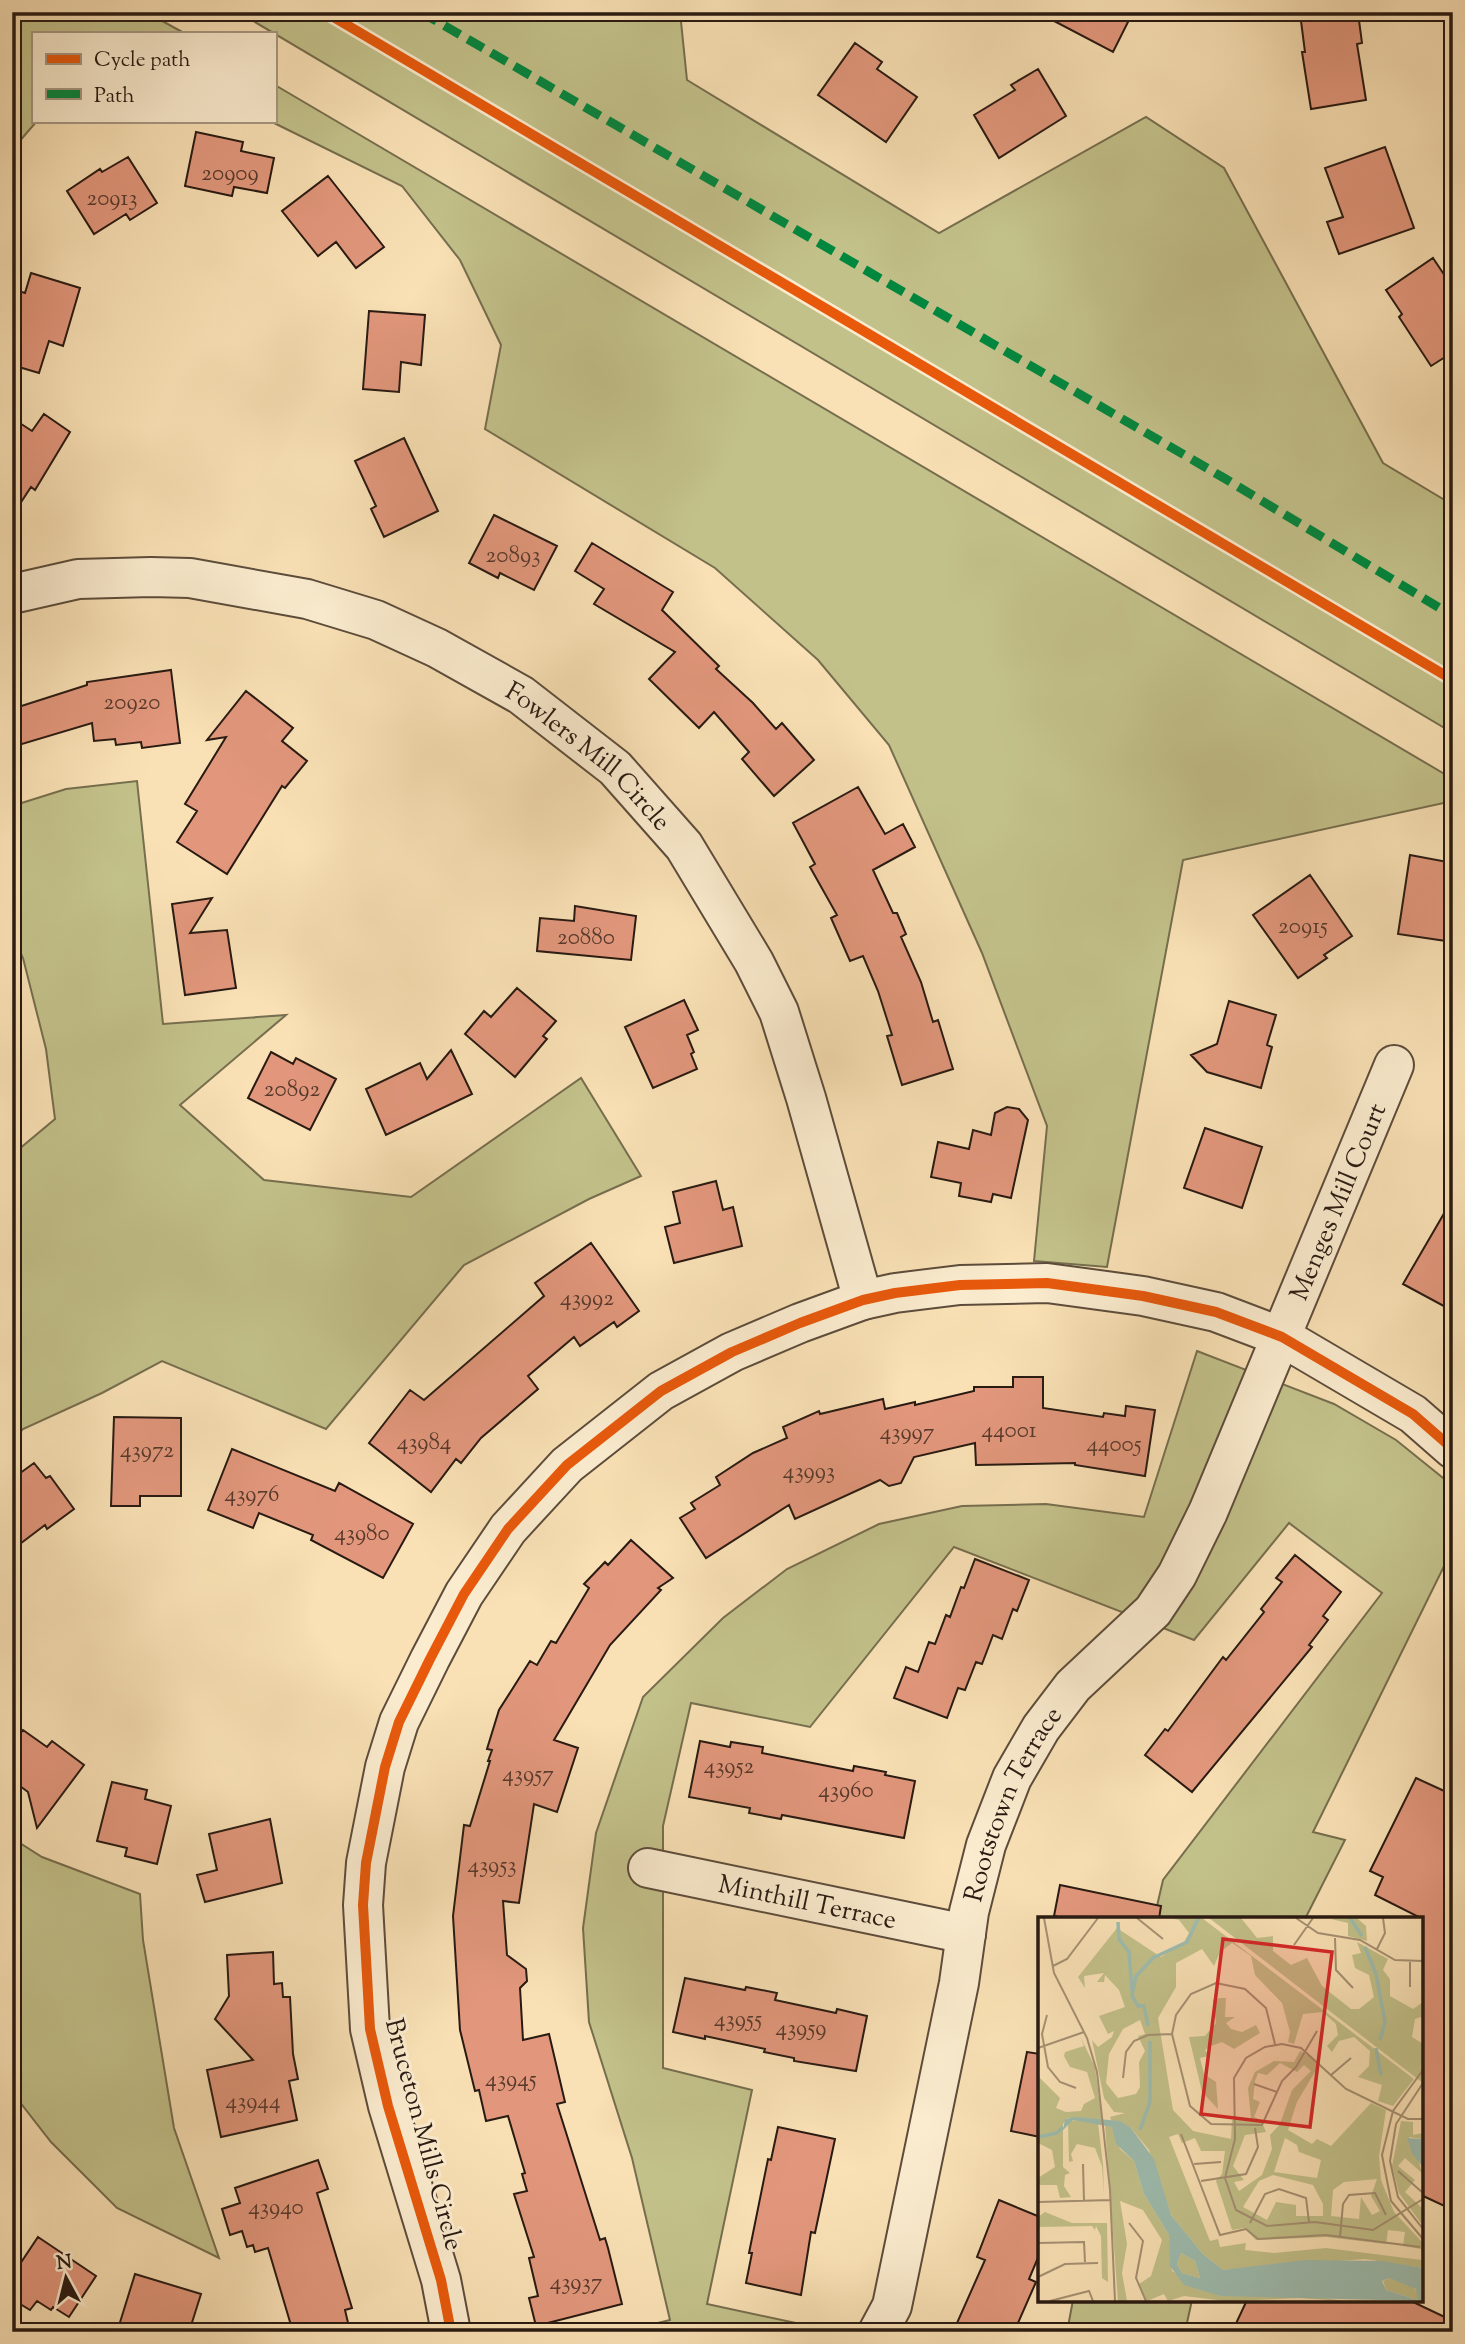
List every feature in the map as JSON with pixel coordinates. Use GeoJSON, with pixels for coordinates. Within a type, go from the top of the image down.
{"type":"FeatureCollection","features":[{"type":"Feature","properties":{"kind":"street","name":"Fowlers Mill Circle"},"geometry":{"type":"LineString","coordinates":[[12,594],[78,579],[151,577],[190,578],[307,599],[376,620],[437,648],[521,695],[615,768],[684,846],[754,962],[779,1012],[863,1300]]}},
{"type":"Feature","properties":{"kind":"street","name":"Menges Mill Court"},"geometry":{"type":"LineString","coordinates":[[1282,1337],[1394,1065]]}},
{"type":"Feature","properties":{"kind":"street","name":"Bruceton Mills Circle"},"geometry":{"type":"LineString","coordinates":[[451,2332],[441,2280],[388,2106],[370,2029],[363,1905],[366,1863],[385,1767],[399,1722],[464,1594],[508,1529],[567,1465],[661,1391],[732,1352],[863,1300],[960,1285],[1047,1283],[1143,1296],[1216,1312],[1282,1337],[1413,1413],[1453,1449]]}},
{"type":"Feature","properties":{"kind":"street","name":"Rootstown Terrace"},"geometry":{"type":"LineString","coordinates":[[878,2332],[892,2306],[959,1983],[969,1912],[986,1845],[1012,1778],[1041,1728],[1073,1686],[1153,1611],[1177,1575],[1203,1525],[1282,1337]]}},
{"type":"Feature","properties":{"kind":"street","name":"Minthill Terrace"},"geometry":{"type":"LineString","coordinates":[[648,1868],[966,1934]]}},
{"type":"Feature","properties":{"kind":"shaded area"},"geometry":{"type":"Polygon","coordinates":[[[12,12],[146,12],[182,32],[32,32],[32,122],[36,122],[12,150],[12,12]]]}},
{"type":"Feature","properties":{"kind":"shaded area"},"geometry":{"type":"Polygon","coordinates":[[[238,12],[680,12],[687,80],[939,233],[1146,117],[1224,168],[1383,463],[1453,505],[1453,733],[276,35],[276,32],[238,12]]]}},
{"type":"Feature","properties":{"kind":"shaded area"},"geometry":{"type":"Polygon","coordinates":[[[276,86],[1453,779],[1453,805],[1448,802],[1183,860],[1107,1267],[1034,1261],[1047,1126],[982,953],[889,745],[818,660],[715,568],[485,429],[501,345],[460,260],[402,186],[272,122],[276,122],[276,86]]]}},
{"type":"Feature","properties":{"kind":"shaded area"},"geometry":{"type":"Polygon","coordinates":[[[137,781],[163,1024],[286,1015],[180,1105],[264,1180],[411,1197],[581,1078],[641,1176],[589,1199],[464,1265],[326,1429],[162,1361],[102,1393],[23,1429],[12,1440],[12,1155],[55,1119],[46,1049],[23,958],[12,935],[12,806],[66,789],[137,781]]]}},
{"type":"Feature","properties":{"kind":"shaded area"},"geometry":{"type":"Polygon","coordinates":[[[1197,1351],[1334,1404],[1396,1440],[1453,1486],[1453,1548],[1313,1832],[1345,1840],[1306,1917],[1154,1917],[1163,1880],[1382,1593],[1289,1523],[1194,1640],[954,1547],[810,1727],[691,1703],[663,1826],[663,2068],[752,2090],[707,2304],[805,2325],[812,2332],[621,2332],[670,2320],[632,2158],[589,2022],[583,1928],[596,1833],[643,1697],[723,1618],[787,1569],[879,1524],[962,1506],[1046,1504],[1144,1517],[1197,1351]]]}},
{"type":"Feature","properties":{"kind":"shaded area"},"geometry":{"type":"Polygon","coordinates":[[[12,1838],[42,1857],[140,1894],[143,1940],[174,2128],[219,2258],[117,2208],[51,2142],[12,2092],[12,1838]]]}},
{"type":"Feature","properties":{"kind":"shaded area"},"geometry":{"type":"Polygon","coordinates":[[[1073,2302],[1192,2302],[1185,2332],[1067,2332],[1073,2302]]]}},
{"type":"Feature","properties":{"kind":"building"},"geometry":{"type":"Polygon","coordinates":[[[1037,12],[1133,12],[1113,52],[1037,12]]]}},
{"type":"Feature","properties":{"kind":"building"},"geometry":{"type":"Polygon","coordinates":[[[1358,13],[1362,43],[1357,44],[1366,100],[1311,109],[1302,52],[1305,52],[1301,21],[1358,13]]]}},
{"type":"Feature","properties":{"kind":"building"},"geometry":{"type":"Polygon","coordinates":[[[855,43],[882,62],[877,69],[917,97],[886,142],[818,95],[855,43]]]}},
{"type":"Feature","properties":{"kind":"building"},"geometry":{"type":"Polygon","coordinates":[[[1038,69],[1066,116],[999,158],[974,115],[1015,90],[1011,85],[1038,69]]]}},
{"type":"Feature","properties":{"kind":"building"},"geometry":{"type":"Polygon","coordinates":[[[196,132],[243,142],[241,151],[274,158],[267,193],[234,187],[232,196],[185,186],[196,132]]]}},
{"type":"Feature","properties":{"kind":"building"},"geometry":{"type":"Polygon","coordinates":[[[1385,147],[1414,228],[1339,254],[1327,222],[1343,217],[1325,168],[1385,147]]]}},
{"type":"Feature","properties":{"kind":"building"},"geometry":{"type":"Polygon","coordinates":[[[128,157],[157,203],[130,220],[126,214],[94,234],[67,191],[100,169],[102,172],[128,157]]]}},
{"type":"Feature","properties":{"kind":"building"},"geometry":{"type":"Polygon","coordinates":[[[328,176],[384,247],[356,268],[336,242],[318,256],[282,211],[328,176]]]}},
{"type":"Feature","properties":{"kind":"building"},"geometry":{"type":"Polygon","coordinates":[[[1433,258],[1453,288],[1453,352],[1431,366],[1399,317],[1402,314],[1386,290],[1433,258]]]}},
{"type":"Feature","properties":{"kind":"building"},"geometry":{"type":"Polygon","coordinates":[[[31,273],[80,288],[63,346],[49,341],[39,373],[12,365],[12,289],[25,293],[31,273]]]}},
{"type":"Feature","properties":{"kind":"building"},"geometry":{"type":"Polygon","coordinates":[[[369,311],[425,315],[421,365],[401,362],[399,392],[363,389],[369,311]]]}},
{"type":"Feature","properties":{"kind":"building"},"geometry":{"type":"Polygon","coordinates":[[[44,414],[70,432],[35,490],[31,487],[12,516],[12,418],[32,431],[44,414]]]}},
{"type":"Feature","properties":{"kind":"building"},"geometry":{"type":"Polygon","coordinates":[[[404,438],[438,511],[384,537],[371,509],[376,506],[355,461],[404,438]]]}},
{"type":"Feature","properties":{"kind":"building"},"geometry":{"type":"Polygon","coordinates":[[[494,515],[557,546],[534,590],[500,573],[498,578],[469,563],[494,515]]]}},
{"type":"Feature","properties":{"kind":"building"},"geometry":{"type":"Polygon","coordinates":[[[592,543],[673,592],[662,610],[719,666],[716,669],[753,703],[776,729],[782,723],[814,760],[774,796],[742,759],[749,752],[714,712],[699,728],[649,679],[675,652],[594,604],[604,589],[575,571],[592,543]]]}},
{"type":"Feature","properties":{"kind":"building"},"geometry":{"type":"Polygon","coordinates":[[[171,670],[180,743],[142,748],[141,742],[116,745],[115,739],[94,741],[92,723],[12,747],[12,709],[87,685],[87,682],[171,670]]]}},
{"type":"Feature","properties":{"kind":"building"},"geometry":{"type":"Polygon","coordinates":[[[246,691],[293,728],[282,741],[307,761],[285,788],[282,786],[227,874],[177,842],[197,811],[185,804],[226,737],[207,740],[246,691]]]}},
{"type":"Feature","properties":{"kind":"building"},"geometry":{"type":"Polygon","coordinates":[[[858,787],[885,834],[903,824],[915,847],[873,870],[906,934],[901,937],[921,982],[933,1022],[938,1020],[953,1069],[902,1085],[887,1036],[892,1035],[878,991],[863,956],[850,961],[831,918],[837,915],[810,867],[815,864],[793,823],[858,787]]]}},
{"type":"Feature","properties":{"kind":"building"},"geometry":{"type":"Polygon","coordinates":[[[1410,855],[1453,863],[1453,942],[1398,934],[1410,855]]]}},
{"type":"Feature","properties":{"kind":"building"},"geometry":{"type":"Polygon","coordinates":[[[1310,875],[1352,936],[1324,955],[1327,958],[1298,978],[1253,915],[1310,875]]]}},
{"type":"Feature","properties":{"kind":"building"},"geometry":{"type":"Polygon","coordinates":[[[212,898],[190,933],[227,930],[236,988],[185,995],[172,904],[212,898]]]}},
{"type":"Feature","properties":{"kind":"building"},"geometry":{"type":"Polygon","coordinates":[[[575,906],[636,916],[631,960],[537,951],[540,918],[574,921],[575,906]]]}},
{"type":"Feature","properties":{"kind":"building"},"geometry":{"type":"Polygon","coordinates":[[[517,988],[556,1021],[543,1036],[547,1039],[515,1077],[465,1034],[484,1011],[491,1017],[517,988]]]}},
{"type":"Feature","properties":{"kind":"building"},"geometry":{"type":"Polygon","coordinates":[[[684,1000],[698,1030],[687,1035],[697,1069],[653,1088],[625,1027],[684,1000]]]}},
{"type":"Feature","properties":{"kind":"building"},"geometry":{"type":"Polygon","coordinates":[[[1229,1001],[1276,1015],[1267,1045],[1272,1047],[1261,1088],[1207,1072],[1191,1055],[1217,1044],[1229,1001]]]}},
{"type":"Feature","properties":{"kind":"building"},"geometry":{"type":"Polygon","coordinates":[[[451,1050],[472,1094],[386,1135],[366,1089],[420,1063],[427,1079],[451,1050]]]}},
{"type":"Feature","properties":{"kind":"building"},"geometry":{"type":"Polygon","coordinates":[[[271,1052],[293,1064],[296,1058],[336,1079],[310,1130],[248,1098],[271,1052]]]}},
{"type":"Feature","properties":{"kind":"building"},"geometry":{"type":"Polygon","coordinates":[[[1007,1107],[1019,1109],[1028,1120],[1011,1198],[993,1194],[991,1202],[959,1196],[961,1183],[931,1177],[938,1142],[969,1149],[973,1130],[991,1135],[995,1113],[1007,1107]]]}},
{"type":"Feature","properties":{"kind":"building"},"geometry":{"type":"Polygon","coordinates":[[[1205,1128],[1262,1147],[1242,1208],[1184,1188],[1205,1128]]]}},
{"type":"Feature","properties":{"kind":"building"},"geometry":{"type":"Polygon","coordinates":[[[716,1181],[723,1210],[733,1207],[742,1246],[674,1263],[665,1227],[680,1223],[673,1192],[716,1181]]]}},
{"type":"Feature","properties":{"kind":"building"},"geometry":{"type":"Polygon","coordinates":[[[1453,1198],[1453,1311],[1403,1284],[1453,1198]]]}},
{"type":"Feature","properties":{"kind":"building"},"geometry":{"type":"Polygon","coordinates":[[[591,1243],[639,1311],[617,1327],[614,1322],[580,1346],[574,1337],[528,1376],[538,1389],[481,1438],[461,1463],[456,1459],[431,1492],[369,1443],[410,1390],[424,1400],[544,1296],[535,1283],[591,1243]]]}},
{"type":"Feature","properties":{"kind":"building"},"geometry":{"type":"Polygon","coordinates":[[[1013,1377],[1043,1377],[1043,1408],[1103,1417],[1104,1413],[1125,1416],[1126,1406],[1155,1410],[1145,1476],[1075,1463],[976,1465],[975,1443],[914,1457],[901,1483],[889,1486],[880,1480],[795,1519],[789,1505],[706,1558],[680,1518],[695,1509],[691,1503],[720,1485],[716,1477],[753,1453],[787,1438],[783,1427],[819,1411],[820,1414],[883,1399],[885,1409],[915,1402],[915,1405],[974,1391],[974,1387],[1013,1387],[1013,1377]]]}},
{"type":"Feature","properties":{"kind":"building"},"geometry":{"type":"Polygon","coordinates":[[[114,1417],[181,1418],[181,1496],[140,1496],[140,1506],[111,1506],[114,1417]]]}},
{"type":"Feature","properties":{"kind":"building"},"geometry":{"type":"Polygon","coordinates":[[[232,1449],[335,1491],[339,1483],[413,1524],[383,1578],[311,1540],[313,1535],[259,1513],[253,1528],[208,1510],[232,1449]]]}},
{"type":"Feature","properties":{"kind":"building"},"geometry":{"type":"Polygon","coordinates":[[[34,1463],[46,1478],[50,1476],[74,1509],[47,1529],[45,1525],[12,1550],[12,1479],[34,1463]]]}},
{"type":"Feature","properties":{"kind":"building"},"geometry":{"type":"Polygon","coordinates":[[[631,1540],[673,1578],[658,1588],[661,1590],[610,1645],[554,1740],[578,1748],[557,1812],[534,1804],[519,1903],[503,1901],[507,1955],[526,1969],[527,1981],[520,1988],[523,2040],[549,2034],[565,2102],[557,2104],[600,2240],[605,2238],[622,2304],[536,2326],[529,2298],[538,2296],[529,2258],[534,2257],[514,2194],[527,2191],[522,2174],[525,2173],[508,2116],[486,2121],[479,2090],[475,2091],[460,2030],[453,1916],[464,1825],[470,1826],[490,1761],[492,1750],[487,1749],[499,1710],[530,1661],[537,1665],[551,1641],[556,1643],[589,1588],[584,1584],[605,1562],[608,1565],[631,1540]]]}},
{"type":"Feature","properties":{"kind":"building"},"geometry":{"type":"Polygon","coordinates":[[[1295,1555],[1341,1592],[1323,1616],[1328,1620],[1309,1645],[1312,1647],[1192,1792],[1145,1755],[1165,1729],[1168,1731],[1223,1657],[1226,1660],[1264,1612],[1261,1609],[1282,1582],[1276,1578],[1295,1555]]]}},
{"type":"Feature","properties":{"kind":"building"},"geometry":{"type":"Polygon","coordinates":[[[975,1559],[1029,1580],[1017,1611],[1013,1609],[1002,1639],[993,1635],[982,1664],[976,1662],[965,1690],[958,1688],[947,1718],[894,1698],[906,1667],[918,1672],[929,1642],[935,1644],[946,1615],[950,1617],[961,1587],[964,1588],[975,1559]]]}},
{"type":"Feature","properties":{"kind":"building"},"geometry":{"type":"Polygon","coordinates":[[[23,1730],[47,1747],[52,1741],[84,1765],[37,1828],[28,1792],[12,1780],[12,1743],[23,1730]]]}},
{"type":"Feature","properties":{"kind":"building"},"geometry":{"type":"Polygon","coordinates":[[[700,1741],[730,1747],[731,1742],[763,1747],[762,1753],[853,1771],[854,1766],[915,1781],[904,1838],[782,1815],[781,1819],[749,1813],[750,1808],[689,1797],[700,1741]]]}},
{"type":"Feature","properties":{"kind":"building"},"geometry":{"type":"Polygon","coordinates":[[[1416,1778],[1453,1795],[1453,2210],[1423,2196],[1423,1917],[1375,1895],[1383,1877],[1370,1871],[1416,1778]]]}},
{"type":"Feature","properties":{"kind":"building"},"geometry":{"type":"Polygon","coordinates":[[[112,1782],[147,1790],[145,1799],[171,1806],[157,1864],[125,1856],[127,1848],[97,1841],[112,1782]]]}},
{"type":"Feature","properties":{"kind":"building"},"geometry":{"type":"Polygon","coordinates":[[[270,1819],[282,1883],[205,1902],[197,1875],[217,1870],[209,1834],[270,1819]]]}},
{"type":"Feature","properties":{"kind":"building"},"geometry":{"type":"Polygon","coordinates":[[[1060,1885],[1161,1906],[1159,1917],[1054,1916],[1060,1885]]]}},
{"type":"Feature","properties":{"kind":"building"},"geometry":{"type":"Polygon","coordinates":[[[273,1952],[274,1984],[282,1983],[283,1997],[290,1997],[293,2054],[298,2079],[289,2081],[297,2120],[221,2137],[207,2070],[253,2060],[215,2019],[229,1996],[227,1955],[273,1952]]]}},
{"type":"Feature","properties":{"kind":"building"},"geometry":{"type":"Polygon","coordinates":[[[685,1978],[745,1990],[746,1987],[777,1993],[775,2000],[836,2013],[837,2009],[867,2016],[856,2071],[794,2061],[794,2058],[764,2052],[765,2049],[673,2032],[685,1978]]]}},
{"type":"Feature","properties":{"kind":"building"},"geometry":{"type":"Polygon","coordinates":[[[1027,2052],[1038,2054],[1038,2137],[1011,2131],[1027,2052]]]}},
{"type":"Feature","properties":{"kind":"building"},"geometry":{"type":"Polygon","coordinates":[[[778,2127],[835,2139],[815,2233],[811,2232],[801,2295],[746,2283],[752,2253],[749,2253],[768,2159],[771,2160],[778,2127]]]}},
{"type":"Feature","properties":{"kind":"building"},"geometry":{"type":"Polygon","coordinates":[[[318,2160],[328,2189],[317,2193],[352,2308],[345,2310],[349,2327],[332,2332],[293,2332],[268,2248],[255,2252],[253,2245],[247,2247],[242,2231],[230,2235],[222,2209],[240,2203],[235,2188],[318,2160]]]}},
{"type":"Feature","properties":{"kind":"building"},"geometry":{"type":"Polygon","coordinates":[[[999,2200],[1038,2216],[1038,2258],[1029,2279],[1036,2282],[1014,2332],[953,2332],[985,2260],[977,2257],[999,2200]]]}},
{"type":"Feature","properties":{"kind":"building"},"geometry":{"type":"Polygon","coordinates":[[[38,2237],[96,2276],[69,2317],[37,2301],[30,2310],[12,2299],[12,2276],[38,2237]]]}},
{"type":"Feature","properties":{"kind":"building"},"geometry":{"type":"Polygon","coordinates":[[[135,2274],[201,2294],[189,2332],[117,2332],[135,2274]]]}},
{"type":"Feature","properties":{"kind":"building"},"geometry":{"type":"Polygon","coordinates":[[[1246,2302],[1413,2302],[1453,2321],[1453,2332],[1232,2332],[1246,2302]]]}},
{"type":"Feature","properties":{"kind":"marked path"},"geometry":{"type":"LineString","coordinates":[[421,12],[1224,478],[1453,616]]}},
{"type":"Feature","properties":{"kind":"cycle path"},"geometry":{"type":"LineString","coordinates":[[325,12],[1453,680]]}},
{"type":"Feature","properties":{"kind":"cycle path"},"geometry":{"type":"LineString","coordinates":[[451,2332],[441,2280],[388,2106],[370,2029],[363,1905],[366,1863],[385,1767],[399,1722],[430,1659],[464,1594],[508,1529],[567,1465],[661,1391],[732,1352],[800,1323],[863,1300],[895,1293],[960,1285],[1047,1283],[1143,1296],[1216,1312],[1282,1337],[1413,1414],[1453,1449]]}}]}
